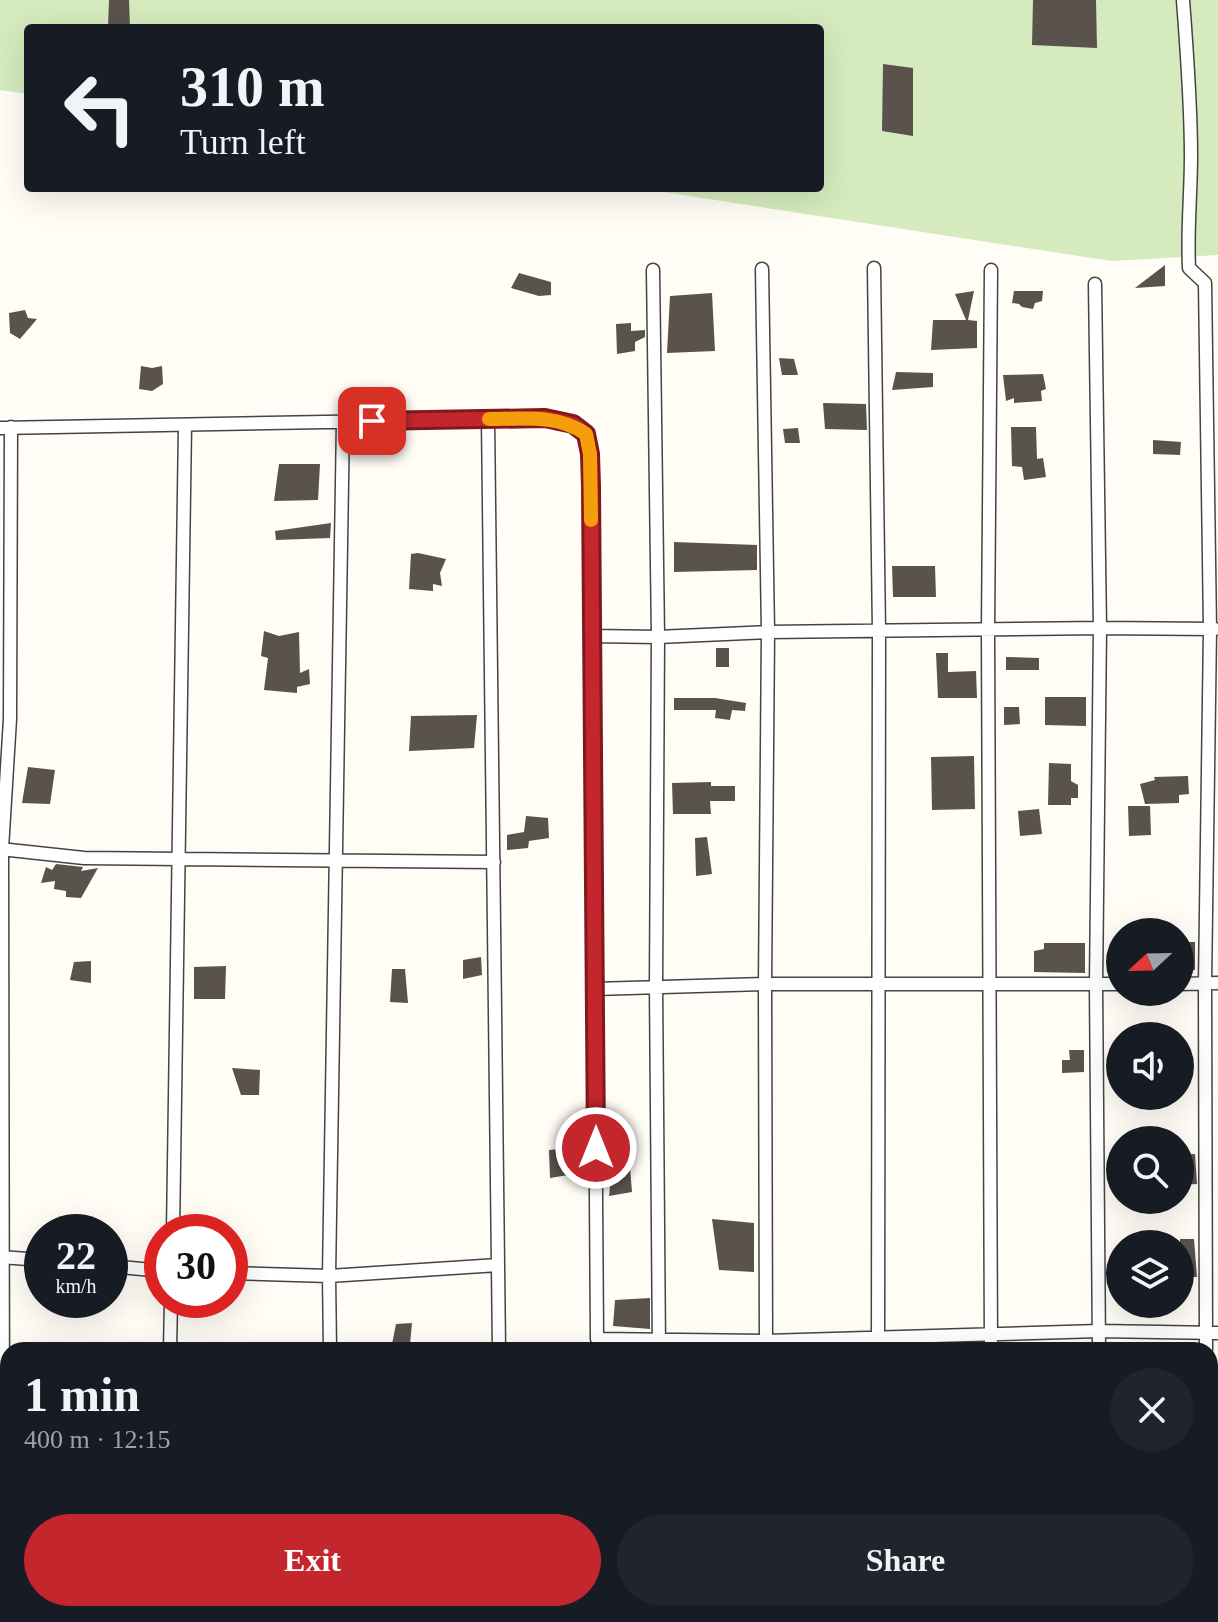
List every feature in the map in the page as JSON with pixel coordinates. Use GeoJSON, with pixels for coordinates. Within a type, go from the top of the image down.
{"type":"FeatureCollection","features":[{"type":"Feature","properties":{"kind":"street"},"geometry":{"type":"LineString","coordinates":[[1000,1342],[1099,1331],[1212,1333],[1214,629],[1205,283],[1189,268],[1190,86],[1183,0]]}},
{"type":"Feature","properties":{"kind":"street"},"geometry":{"type":"LineString","coordinates":[[874,268],[879,632],[878,1342]]}},
{"type":"Feature","properties":{"kind":"street"},"geometry":{"type":"LineString","coordinates":[[762,269],[768,632],[766,1342]]}},
{"type":"Feature","properties":{"kind":"street"},"geometry":{"type":"LineString","coordinates":[[653,270],[658,637],[656,986],[659,1342]]}},
{"type":"Feature","properties":{"kind":"street"},"geometry":{"type":"LineString","coordinates":[[991,270],[988,631],[991,1342]]}},
{"type":"Feature","properties":{"kind":"street"},"geometry":{"type":"LineString","coordinates":[[1095,284],[1100,628],[1096,985],[1099,1342]]}},
{"type":"Feature","properties":{"kind":"street"},"geometry":{"type":"LineString","coordinates":[[3,1342],[1,849],[10,719],[6,428],[545,418],[573,424],[586,434],[590,454],[597,1342]]}},
{"type":"Feature","properties":{"kind":"street"},"geometry":{"type":"LineString","coordinates":[[488,419],[499,1342]]}},
{"type":"Feature","properties":{"kind":"street"},"geometry":{"type":"LineString","coordinates":[[330,1342],[343,422]]}},
{"type":"Feature","properties":{"kind":"street"},"geometry":{"type":"LineString","coordinates":[[173,1214],[185,425]]}},
{"type":"Feature","properties":{"kind":"street"},"geometry":{"type":"LineString","coordinates":[[591,636],[1214,629]]}},
{"type":"Feature","properties":{"kind":"street"},"geometry":{"type":"LineString","coordinates":[[1,849],[84,858],[494,862]]}},
{"type":"Feature","properties":{"kind":"street"},"geometry":{"type":"LineString","coordinates":[[595,989],[765,984],[1106,985]]}},
{"type":"Feature","properties":{"kind":"street"},"geometry":{"type":"LineString","coordinates":[[1,1257],[24,1259]]}},
{"type":"Feature","properties":{"kind":"street"},"geometry":{"type":"LineString","coordinates":[[248,1274],[329,1276],[498,1265]]}},
{"type":"Feature","properties":{"kind":"street"},"geometry":{"type":"LineString","coordinates":[[170,1342],[171,1318]]}},
{"type":"Feature","properties":{"kind":"green space"},"geometry":{"type":"Polygon","coordinates":[[[0,0],[1218,0],[1218,255],[1111,261],[664,192],[824,192],[824,24],[24,24],[24,93],[0,90],[0,0]]]}},
{"type":"Feature","properties":{"kind":"building"},"geometry":{"type":"Polygon","coordinates":[[[109,0],[129,0],[130,24],[108,24],[109,0]]]}},
{"type":"Feature","properties":{"kind":"building"},"geometry":{"type":"Polygon","coordinates":[[[1033,0],[1096,0],[1097,48],[1032,45],[1033,0]]]}},
{"type":"Feature","properties":{"kind":"building"},"geometry":{"type":"Polygon","coordinates":[[[883,64],[913,68],[913,136],[882,131],[883,64]]]}},
{"type":"Feature","properties":{"kind":"building"},"geometry":{"type":"Polygon","coordinates":[[[1165,265],[1165,286],[1135,288],[1165,265]]]}},
{"type":"Feature","properties":{"kind":"building"},"geometry":{"type":"Polygon","coordinates":[[[519,273],[551,282],[551,295],[539,296],[511,288],[519,273]]]}},
{"type":"Feature","properties":{"kind":"building"},"geometry":{"type":"Polygon","coordinates":[[[974,291],[968,320],[977,321],[977,348],[931,350],[933,320],[966,320],[955,294],[974,291]]]}},
{"type":"Feature","properties":{"kind":"building"},"geometry":{"type":"Polygon","coordinates":[[[1014,291],[1043,291],[1042,301],[1035,303],[1033,309],[1022,307],[1012,303],[1014,291]]]}},
{"type":"Feature","properties":{"kind":"building"},"geometry":{"type":"Polygon","coordinates":[[[712,293],[715,351],[667,353],[670,296],[712,293]]]}},
{"type":"Feature","properties":{"kind":"building"},"geometry":{"type":"Polygon","coordinates":[[[25,310],[28,318],[37,319],[20,339],[10,333],[9,313],[25,310]]]}},
{"type":"Feature","properties":{"kind":"building"},"geometry":{"type":"Polygon","coordinates":[[[631,323],[631,331],[645,330],[645,337],[635,342],[635,351],[617,354],[616,324],[631,323]]]}},
{"type":"Feature","properties":{"kind":"building"},"geometry":{"type":"Polygon","coordinates":[[[779,358],[794,359],[798,375],[782,375],[779,358]]]}},
{"type":"Feature","properties":{"kind":"building"},"geometry":{"type":"Polygon","coordinates":[[[141,366],[162,366],[163,384],[152,391],[139,389],[141,366]]]}},
{"type":"Feature","properties":{"kind":"building"},"geometry":{"type":"Polygon","coordinates":[[[896,372],[933,373],[933,387],[892,390],[896,372]]]}},
{"type":"Feature","properties":{"kind":"building"},"geometry":{"type":"Polygon","coordinates":[[[1043,374],[1046,389],[1041,391],[1042,401],[1014,403],[1014,398],[1006,401],[1003,375],[1043,374]]]}},
{"type":"Feature","properties":{"kind":"building"},"geometry":{"type":"Polygon","coordinates":[[[823,403],[866,404],[867,430],[825,429],[823,403]]]}},
{"type":"Feature","properties":{"kind":"building"},"geometry":{"type":"Polygon","coordinates":[[[1011,427],[1036,427],[1037,459],[1043,458],[1046,477],[1024,480],[1022,467],[1012,466],[1011,427]]]}},
{"type":"Feature","properties":{"kind":"building"},"geometry":{"type":"Polygon","coordinates":[[[798,428],[800,443],[785,443],[783,429],[798,428]]]}},
{"type":"Feature","properties":{"kind":"building"},"geometry":{"type":"Polygon","coordinates":[[[1153,440],[1181,442],[1180,455],[1153,454],[1153,440]]]}},
{"type":"Feature","properties":{"kind":"building"},"geometry":{"type":"Polygon","coordinates":[[[279,464],[320,464],[318,500],[274,501],[279,464]]]}},
{"type":"Feature","properties":{"kind":"building"},"geometry":{"type":"Polygon","coordinates":[[[331,523],[330,538],[276,540],[275,531],[331,523]]]}},
{"type":"Feature","properties":{"kind":"building"},"geometry":{"type":"Polygon","coordinates":[[[674,542],[757,545],[757,570],[674,572],[674,542]]]}},
{"type":"Feature","properties":{"kind":"building"},"geometry":{"type":"Polygon","coordinates":[[[411,554],[446,559],[440,573],[442,586],[433,584],[433,591],[409,589],[411,554]]]}},
{"type":"Feature","properties":{"kind":"building"},"geometry":{"type":"Polygon","coordinates":[[[892,566],[935,566],[936,597],[893,597],[892,566]]]}},
{"type":"Feature","properties":{"kind":"building"},"geometry":{"type":"Polygon","coordinates":[[[264,631],[279,636],[299,632],[300,673],[309,669],[310,684],[297,687],[297,693],[264,690],[268,658],[261,656],[264,631]]]}},
{"type":"Feature","properties":{"kind":"building"},"geometry":{"type":"Polygon","coordinates":[[[716,648],[729,648],[729,667],[716,667],[716,648]]]}},
{"type":"Feature","properties":{"kind":"building"},"geometry":{"type":"Polygon","coordinates":[[[936,653],[948,653],[948,672],[976,671],[977,698],[938,698],[936,653]]]}},
{"type":"Feature","properties":{"kind":"building"},"geometry":{"type":"Polygon","coordinates":[[[1006,657],[1039,658],[1039,670],[1006,670],[1006,657]]]}},
{"type":"Feature","properties":{"kind":"building"},"geometry":{"type":"Polygon","coordinates":[[[1045,697],[1086,697],[1086,726],[1045,725],[1045,697]]]}},
{"type":"Feature","properties":{"kind":"building"},"geometry":{"type":"Polygon","coordinates":[[[674,698],[715,698],[746,703],[745,711],[732,710],[730,720],[715,718],[716,710],[674,710],[674,698]]]}},
{"type":"Feature","properties":{"kind":"building"},"geometry":{"type":"Polygon","coordinates":[[[1004,707],[1019,707],[1020,724],[1004,725],[1004,707]]]}},
{"type":"Feature","properties":{"kind":"building"},"geometry":{"type":"Polygon","coordinates":[[[477,715],[474,748],[409,751],[411,716],[477,715]]]}},
{"type":"Feature","properties":{"kind":"building"},"geometry":{"type":"Polygon","coordinates":[[[974,756],[975,809],[932,810],[931,757],[974,756]]]}},
{"type":"Feature","properties":{"kind":"building"},"geometry":{"type":"Polygon","coordinates":[[[1049,763],[1071,764],[1071,781],[1078,785],[1078,798],[1071,798],[1071,805],[1048,805],[1049,763]]]}},
{"type":"Feature","properties":{"kind":"building"},"geometry":{"type":"Polygon","coordinates":[[[28,767],[55,770],[50,804],[22,803],[28,767]]]}},
{"type":"Feature","properties":{"kind":"building"},"geometry":{"type":"Polygon","coordinates":[[[1188,776],[1189,794],[1179,795],[1179,803],[1145,804],[1140,784],[1155,780],[1154,777],[1188,776]]]}},
{"type":"Feature","properties":{"kind":"building"},"geometry":{"type":"Polygon","coordinates":[[[711,782],[711,786],[735,786],[735,801],[710,801],[711,814],[673,814],[672,783],[711,782]]]}},
{"type":"Feature","properties":{"kind":"building"},"geometry":{"type":"Polygon","coordinates":[[[1128,806],[1150,806],[1151,835],[1129,836],[1128,806]]]}},
{"type":"Feature","properties":{"kind":"building"},"geometry":{"type":"Polygon","coordinates":[[[1039,809],[1042,834],[1020,836],[1018,811],[1039,809]]]}},
{"type":"Feature","properties":{"kind":"building"},"geometry":{"type":"Polygon","coordinates":[[[526,816],[548,818],[549,838],[529,841],[528,848],[507,850],[507,835],[524,832],[526,816]]]}},
{"type":"Feature","properties":{"kind":"building"},"geometry":{"type":"Polygon","coordinates":[[[707,837],[712,874],[696,876],[695,838],[707,837]]]}},
{"type":"Feature","properties":{"kind":"building"},"geometry":{"type":"Polygon","coordinates":[[[56,864],[83,867],[81,871],[98,868],[81,898],[66,897],[66,891],[54,889],[55,881],[41,883],[46,867],[52,870],[56,864]]]}},
{"type":"Feature","properties":{"kind":"building"},"geometry":{"type":"Polygon","coordinates":[[[1044,943],[1085,943],[1085,973],[1034,972],[1034,951],[1044,949],[1044,943]]]}},
{"type":"Feature","properties":{"kind":"building"},"geometry":{"type":"Polygon","coordinates":[[[481,957],[482,975],[463,979],[463,960],[481,957]]]}},
{"type":"Feature","properties":{"kind":"building"},"geometry":{"type":"Polygon","coordinates":[[[91,961],[91,983],[70,980],[74,962],[91,961]]]}},
{"type":"Feature","properties":{"kind":"building"},"geometry":{"type":"Polygon","coordinates":[[[226,966],[225,999],[194,999],[194,967],[226,966]]]}},
{"type":"Feature","properties":{"kind":"building"},"geometry":{"type":"Polygon","coordinates":[[[392,969],[405,969],[408,1003],[390,1002],[392,969]]]}},
{"type":"Feature","properties":{"kind":"building"},"geometry":{"type":"Polygon","coordinates":[[[1069,1050],[1084,1050],[1084,1072],[1062,1073],[1062,1060],[1070,1060],[1069,1050]]]}},
{"type":"Feature","properties":{"kind":"building"},"geometry":{"type":"Polygon","coordinates":[[[232,1068],[260,1070],[259,1095],[241,1095],[232,1068]]]}},
{"type":"Feature","properties":{"kind":"building"},"geometry":{"type":"Polygon","coordinates":[[[574,1148],[574,1174],[550,1178],[549,1150],[574,1148]]]}},
{"type":"Feature","properties":{"kind":"building"},"geometry":{"type":"Polygon","coordinates":[[[1194,1154],[1197,1184],[1194,1184],[1194,1154]]]}},
{"type":"Feature","properties":{"kind":"building"},"geometry":{"type":"Polygon","coordinates":[[[612,1167],[630,1167],[632,1192],[609,1196],[612,1167]]]}},
{"type":"Feature","properties":{"kind":"building"},"geometry":{"type":"Polygon","coordinates":[[[712,1219],[754,1223],[754,1272],[719,1270],[712,1219]]]}},
{"type":"Feature","properties":{"kind":"building"},"geometry":{"type":"Polygon","coordinates":[[[1194,1239],[1197,1277],[1194,1277],[1194,1239]]]}},
{"type":"Feature","properties":{"kind":"building"},"geometry":{"type":"Polygon","coordinates":[[[650,1298],[650,1329],[613,1326],[615,1300],[650,1298]]]}},
{"type":"Feature","properties":{"kind":"building"},"geometry":{"type":"Polygon","coordinates":[[[412,1323],[410,1342],[392,1342],[396,1324],[412,1323]]]}},
{"type":"Feature","properties":{"kind":"slow traffic"},"geometry":{"type":"LineString","coordinates":[[489,419],[545,418],[573,424],[586,434],[590,454],[591,520]]}},
{"type":"Feature","properties":{"kind":"route"},"geometry":{"type":"LineString","coordinates":[[372,421],[545,418],[573,424],[586,434],[591,486],[596,1148]]}}]}
